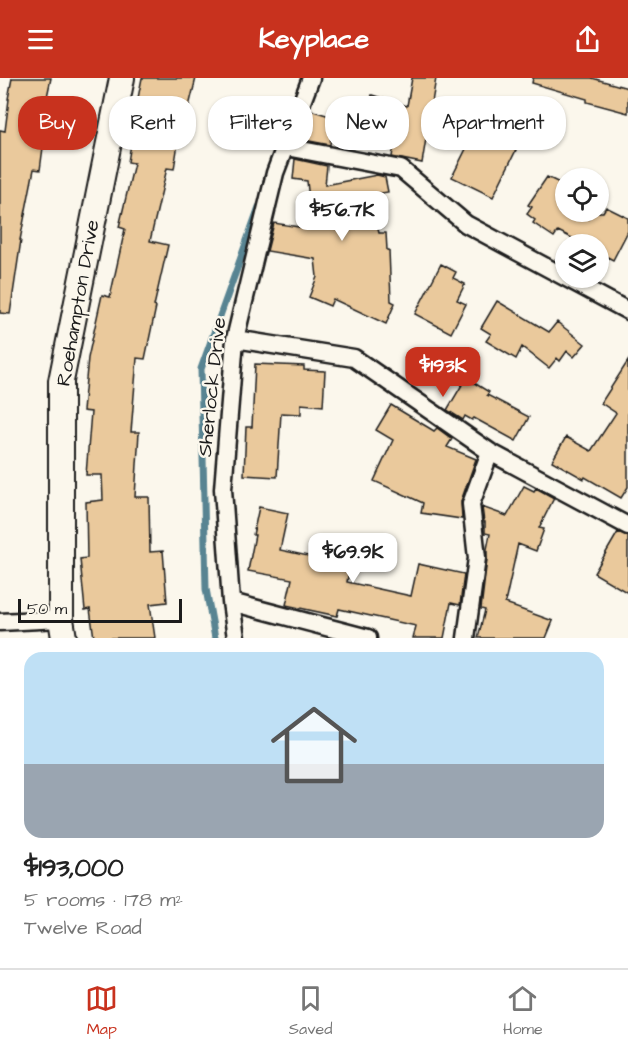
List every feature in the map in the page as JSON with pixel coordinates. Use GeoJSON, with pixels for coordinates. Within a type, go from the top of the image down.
{"type":"FeatureCollection","features":[{"type":"Feature","properties":{"kind":"street","name":"Roehampton Drive"},"geometry":{"type":"LineString","coordinates":[[63,628],[61,381],[122,78]]}},
{"type":"Feature","properties":{"kind":"street","name":"Sherlock Drive"},"geometry":{"type":"LineString","coordinates":[[304,96],[311,78]]}},
{"type":"Feature","properties":{"kind":"street","name":"Sherlock Drive"},"geometry":{"type":"LineString","coordinates":[[236,638],[231,602],[223,489],[235,339],[275,174],[285,150]]}},
{"type":"Feature","properties":{"kind":"street"},"geometry":{"type":"LineString","coordinates":[[302,150],[401,169],[466,224],[628,311]]}},
{"type":"Feature","properties":{"kind":"street"},"geometry":{"type":"LineString","coordinates":[[235,339],[354,358],[490,452],[628,526]]}},
{"type":"Feature","properties":{"kind":"street"},"geometry":{"type":"LineString","coordinates":[[466,638],[477,558],[471,504],[490,452]]}},
{"type":"Feature","properties":{"kind":"street"},"geometry":{"type":"LineString","coordinates":[[231,602],[368,638]]}},
{"type":"Feature","properties":{"kind":"street"},"geometry":{"type":"LineString","coordinates":[[0,622],[63,628]]}},
{"type":"Feature","properties":{"kind":"building"},"geometry":{"type":"Polygon","coordinates":[[[12,78],[51,78],[47,96],[18,96],[18,150],[43,150],[40,170],[34,169],[20,240],[10,314],[0,313],[0,130],[5,131],[12,78]]]}},
{"type":"Feature","properties":{"kind":"building"},"geometry":{"type":"Polygon","coordinates":[[[142,78],[196,78],[192,96],[138,96],[142,78]]]}},
{"type":"Feature","properties":{"kind":"building"},"geometry":{"type":"Polygon","coordinates":[[[412,78],[436,78],[433,96],[421,96],[421,150],[424,150],[422,163],[392,157],[393,150],[409,150],[409,96],[412,78]]]}},
{"type":"Feature","properties":{"kind":"building"},"geometry":{"type":"Polygon","coordinates":[[[533,78],[592,78],[628,88],[628,113],[532,83],[533,78]]]}},
{"type":"Feature","properties":{"kind":"building"},"geometry":{"type":"Polygon","coordinates":[[[313,111],[325,115],[325,144],[313,142],[313,111]]]}},
{"type":"Feature","properties":{"kind":"building"},"geometry":{"type":"Polygon","coordinates":[[[130,150],[177,150],[174,169],[167,168],[150,241],[168,245],[145,359],[137,358],[131,432],[139,432],[135,497],[149,497],[150,552],[163,551],[167,602],[150,604],[155,638],[94,638],[90,609],[85,610],[80,559],[87,558],[86,502],[103,500],[102,475],[86,475],[91,412],[83,411],[88,358],[102,295],[110,297],[125,229],[119,227],[134,163],[128,162],[130,150]]]}},
{"type":"Feature","properties":{"kind":"building"},"geometry":{"type":"Polygon","coordinates":[[[466,150],[516,150],[493,197],[452,177],[466,150]]]}},
{"type":"Feature","properties":{"kind":"building"},"geometry":{"type":"Polygon","coordinates":[[[295,159],[327,166],[325,185],[377,175],[385,177],[388,192],[369,195],[379,233],[386,233],[387,250],[389,250],[391,301],[395,303],[386,324],[333,299],[330,306],[309,297],[317,277],[315,259],[267,251],[274,223],[312,229],[307,181],[293,179],[295,159]]]}},
{"type":"Feature","properties":{"kind":"building"},"geometry":{"type":"Polygon","coordinates":[[[547,177],[555,181],[555,222],[609,222],[609,208],[628,218],[628,231],[613,260],[609,258],[609,234],[564,234],[558,231],[554,237],[533,223],[535,220],[527,214],[532,207],[528,205],[547,177]]]}},
{"type":"Feature","properties":{"kind":"building"},"geometry":{"type":"Polygon","coordinates":[[[441,264],[456,272],[453,278],[465,284],[457,300],[466,304],[451,333],[415,314],[441,264]]]}},
{"type":"Feature","properties":{"kind":"building"},"geometry":{"type":"Polygon","coordinates":[[[497,301],[549,332],[557,322],[585,344],[574,357],[567,351],[560,361],[557,358],[549,368],[522,347],[516,359],[486,341],[491,334],[481,328],[497,301]]]}},
{"type":"Feature","properties":{"kind":"building"},"geometry":{"type":"Polygon","coordinates":[[[628,361],[628,487],[621,498],[552,461],[566,437],[591,451],[616,413],[601,403],[628,361]]]}},
{"type":"Feature","properties":{"kind":"building"},"geometry":{"type":"Polygon","coordinates":[[[255,364],[304,366],[304,370],[325,371],[323,406],[301,404],[301,414],[281,413],[277,477],[244,475],[246,427],[252,427],[255,364]]]}},
{"type":"Feature","properties":{"kind":"building"},"geometry":{"type":"Polygon","coordinates":[[[466,378],[489,392],[487,395],[529,417],[516,441],[474,418],[472,420],[465,416],[463,420],[447,410],[466,378]]]}},
{"type":"Feature","properties":{"kind":"building"},"geometry":{"type":"Polygon","coordinates":[[[391,405],[434,431],[437,428],[452,439],[447,447],[476,459],[461,501],[462,519],[421,513],[423,503],[374,481],[393,440],[376,430],[391,405]]]}},
{"type":"Feature","properties":{"kind":"building"},"geometry":{"type":"Polygon","coordinates":[[[524,486],[534,491],[536,488],[554,498],[539,528],[544,529],[536,551],[518,544],[505,603],[553,621],[546,638],[478,638],[485,610],[481,609],[490,534],[485,533],[482,507],[507,516],[524,486]]]}},
{"type":"Feature","properties":{"kind":"building"},"geometry":{"type":"Polygon","coordinates":[[[259,507],[288,513],[280,550],[350,565],[347,582],[411,596],[418,564],[464,574],[460,605],[451,603],[444,638],[413,638],[416,626],[339,609],[337,616],[286,605],[292,579],[248,571],[259,507]]]}},
{"type":"Feature","properties":{"kind":"building"},"geometry":{"type":"Polygon","coordinates":[[[618,532],[628,536],[628,593],[594,573],[618,532]]]}},
{"type":"Feature","properties":{"kind":"waterway"},"geometry":{"type":"LineString","coordinates":[[215,638],[206,589],[201,369],[259,207]]}}]}
